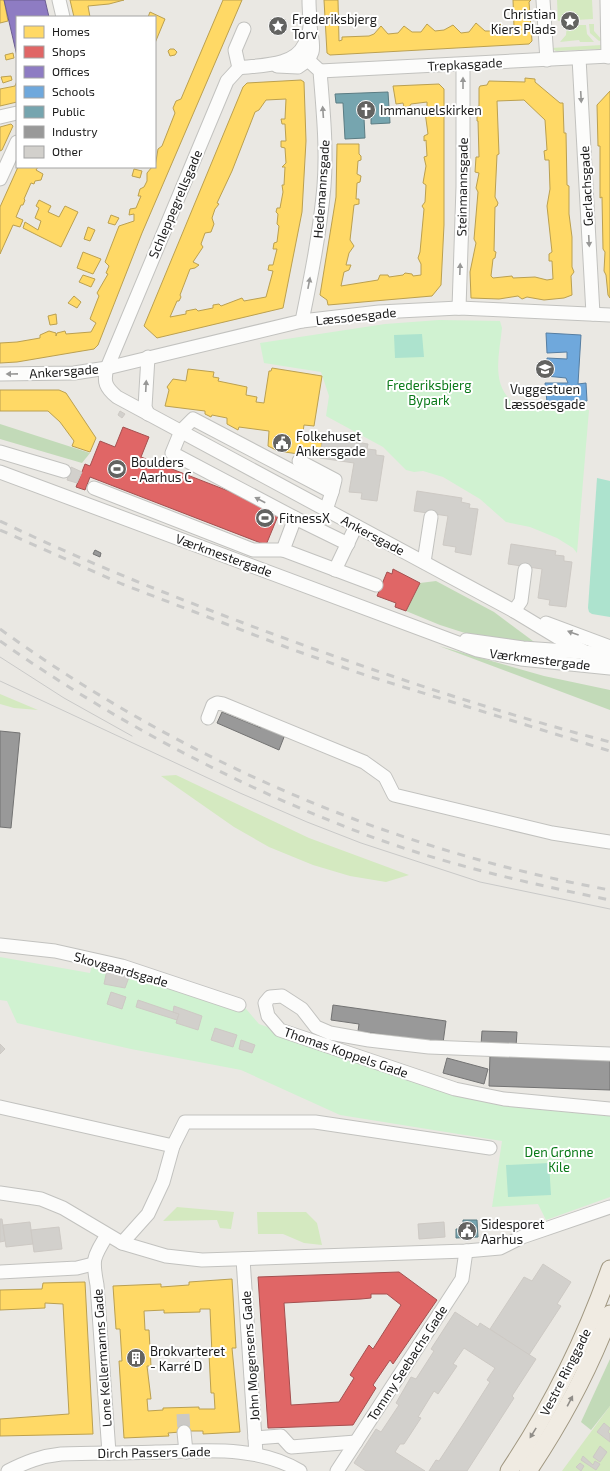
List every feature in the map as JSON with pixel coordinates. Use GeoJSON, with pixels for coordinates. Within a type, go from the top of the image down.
{"type":"FeatureCollection","features":[{"type":"Feature","properties":{"kind":"main road","name":"Vestre Ringgade"},"geometry":{"type":"LineString","coordinates":[[509,1471],[536,1428],[580,1345],[610,1269]]}},
{"type":"Feature","properties":{"kind":"main road","name":"Vestre Ringgade"},"geometry":{"type":"LineString","coordinates":[[528,1471],[550,1438],[596,1353],[610,1314]]}},
{"type":"Feature","properties":{"kind":"street"},"geometry":{"type":"LineString","coordinates":[[59,0],[63,16]]}},
{"type":"Feature","properties":{"kind":"street"},"geometry":{"type":"LineString","coordinates":[[265,65],[298,67],[308,60],[314,49],[314,39],[310,28],[309,0]]}},
{"type":"Feature","properties":{"kind":"street"},"geometry":{"type":"LineString","coordinates":[[543,0],[547,60]]}},
{"type":"Feature","properties":{"kind":"street"},"geometry":{"type":"LineString","coordinates":[[607,0],[609,56]]}},
{"type":"Feature","properties":{"kind":"street"},"geometry":{"type":"LineString","coordinates":[[244,29],[235,50],[239,68],[265,65],[290,59],[298,54],[304,46],[310,28]]}},
{"type":"Feature","properties":{"kind":"street","name":"Trepkasgade"},"geometry":{"type":"LineString","coordinates":[[320,71],[463,65],[609,56]]}},
{"type":"Feature","properties":{"kind":"street","name":"Gerlachsgade"},"geometry":{"type":"LineString","coordinates":[[579,58],[593,314]]}},
{"type":"Feature","properties":{"kind":"street"},"geometry":{"type":"LineString","coordinates":[[308,60],[320,71]]}},
{"type":"Feature","properties":{"kind":"street","name":"Steinmannsgade"},"geometry":{"type":"LineString","coordinates":[[459,308],[463,187],[463,65]]}},
{"type":"Feature","properties":{"kind":"street","name":"Schleppegrellsgade"},"geometry":{"type":"LineString","coordinates":[[107,368],[227,81],[239,68]]}},
{"type":"Feature","properties":{"kind":"street","name":"Hedemannsgade"},"geometry":{"type":"LineString","coordinates":[[302,321],[317,244],[324,186],[325,134],[320,71]]}},
{"type":"Feature","properties":{"kind":"street"},"geometry":{"type":"LineString","coordinates":[[0,117],[16,113]]}},
{"type":"Feature","properties":{"kind":"street"},"geometry":{"type":"LineString","coordinates":[[0,179],[16,144]]}},
{"type":"Feature","properties":{"kind":"street","name":"Læssøesgade"},"geometry":{"type":"LineString","coordinates":[[107,368],[302,321],[386,312],[459,308],[610,315]]}},
{"type":"Feature","properties":{"kind":"street"},"geometry":{"type":"LineString","coordinates":[[148,357],[145,407],[148,414]]}},
{"type":"Feature","properties":{"kind":"street","name":"Ankersgade"},"geometry":{"type":"LineString","coordinates":[[0,374],[74,373],[107,368],[104,379],[111,392],[148,414],[514,611],[610,666]]}},
{"type":"Feature","properties":{"kind":"street"},"geometry":{"type":"LineString","coordinates":[[332,492],[193,419],[181,431],[172,453],[295,518],[348,544]]}},
{"type":"Feature","properties":{"kind":"street"},"geometry":{"type":"LineString","coordinates":[[0,452],[64,471]]}},
{"type":"Feature","properties":{"kind":"street"},"geometry":{"type":"LineString","coordinates":[[299,461],[335,480],[326,510]]}},
{"type":"Feature","properties":{"kind":"street","name":"Værkmestergade"},"geometry":{"type":"LineString","coordinates":[[0,472],[477,650],[500,656],[610,666]]}},
{"type":"Feature","properties":{"kind":"street"},"geometry":{"type":"LineString","coordinates":[[94,488],[253,550],[283,550],[376,585]]}},
{"type":"Feature","properties":{"kind":"street"},"geometry":{"type":"LineString","coordinates":[[424,562],[431,517]]}},
{"type":"Feature","properties":{"kind":"street"},"geometry":{"type":"LineString","coordinates":[[283,550],[295,518]]}},
{"type":"Feature","properties":{"kind":"street"},"geometry":{"type":"LineString","coordinates":[[335,570],[356,526]]}},
{"type":"Feature","properties":{"kind":"street"},"geometry":{"type":"LineString","coordinates":[[514,611],[521,601],[525,570]]}},
{"type":"Feature","properties":{"kind":"street","name":"Ankersgade"},"geometry":{"type":"LineString","coordinates":[[514,611],[610,647]]}},
{"type":"Feature","properties":{"kind":"street","name":"Værkmestergade"},"geometry":{"type":"LineString","coordinates":[[448,638],[523,648],[610,654]]}},
{"type":"Feature","properties":{"kind":"street"},"geometry":{"type":"LineString","coordinates":[[208,718],[213,706],[217,703],[223,704],[364,762],[385,776],[394,795],[552,833],[610,842]]}},
{"type":"Feature","properties":{"kind":"street","name":"Skovgaardsgade"},"geometry":{"type":"LineString","coordinates":[[0,945],[55,951],[122,966],[239,1005]]}},
{"type":"Feature","properties":{"kind":"street","name":"Thomas Koppels Gade"},"geometry":{"type":"LineString","coordinates":[[610,1054],[429,1047],[369,1040],[330,1033],[316,1027],[302,1009],[282,996],[270,997],[265,1003],[268,1016],[280,1030],[455,1089],[504,1099],[610,1109]]}},
{"type":"Feature","properties":{"kind":"street"},"geometry":{"type":"LineString","coordinates":[[0,1107],[173,1146]]}},
{"type":"Feature","properties":{"kind":"street"},"geometry":{"type":"LineString","coordinates":[[122,1243],[148,1214],[163,1182],[173,1146],[185,1122],[314,1122],[490,1148]]}},
{"type":"Feature","properties":{"kind":"street"},"geometry":{"type":"LineString","coordinates":[[0,1193],[41,1199],[63,1208],[122,1243],[166,1256],[202,1260],[466,1251],[500,1248],[522,1237],[610,1207]]}},
{"type":"Feature","properties":{"kind":"street"},"geometry":{"type":"LineString","coordinates":[[0,1272],[77,1268],[93,1264],[95,1255],[107,1235]]}},
{"type":"Feature","properties":{"kind":"street","name":"Tommy Seebachs Gade"},"geometry":{"type":"LineString","coordinates":[[337,1471],[462,1279],[466,1251]]}},
{"type":"Feature","properties":{"kind":"street","name":"John Mogensens Gade"},"geometry":{"type":"LineString","coordinates":[[243,1259],[256,1454]]}},
{"type":"Feature","properties":{"kind":"street","name":"Lone Kellermanns Gade"},"geometry":{"type":"LineString","coordinates":[[93,1264],[98,1285],[109,1453]]}},
{"type":"Feature","properties":{"kind":"street"},"geometry":{"type":"LineString","coordinates":[[184,1432],[186,1452]]}},
{"type":"Feature","properties":{"kind":"street"},"geometry":{"type":"LineString","coordinates":[[255,1438],[281,1436],[291,1447],[356,1442]]}},
{"type":"Feature","properties":{"kind":"street","name":"Dirch Passers Gade"},"geometry":{"type":"LineString","coordinates":[[8,1471],[45,1455],[217,1451],[256,1454],[287,1463],[300,1471]]}},
{"type":"Feature","properties":{"kind":"green space"},"geometry":{"type":"Polygon","coordinates":[[[557,0],[592,0],[593,19],[558,21],[557,0]]]}},
{"type":"Feature","properties":{"kind":"green space"},"geometry":{"type":"Polygon","coordinates":[[[589,24],[594,24],[594,31],[602,40],[599,41],[590,33],[589,24]]]}},
{"type":"Feature","properties":{"kind":"green space"},"geometry":{"type":"Polygon","coordinates":[[[567,25],[586,25],[587,34],[594,42],[580,42],[579,40],[560,42],[566,35],[567,25]]]}},
{"type":"Feature","properties":{"kind":"green space"},"geometry":{"type":"Polygon","coordinates":[[[602,45],[602,48],[599,49],[556,51],[551,48],[602,45]]]}},
{"type":"Feature","properties":{"kind":"green space","name":"Frederiksbjerg Bypark"},"geometry":{"type":"Polygon","coordinates":[[[439,320],[500,321],[502,328],[498,372],[500,383],[504,392],[511,400],[521,407],[589,410],[577,553],[573,548],[557,538],[530,527],[506,522],[480,499],[443,477],[423,471],[414,472],[406,470],[383,447],[326,416],[329,396],[321,372],[264,363],[260,343],[385,324],[439,320]]]}},
{"type":"Feature","properties":{"kind":"green space"},"geometry":{"type":"Polygon","coordinates":[[[422,334],[424,357],[395,358],[394,335],[422,334]]]}},
{"type":"Feature","properties":{"kind":"green space"},"geometry":{"type":"Polygon","coordinates":[[[0,424],[90,453],[82,463],[0,439],[0,424]]]}},
{"type":"Feature","properties":{"kind":"green space"},"geometry":{"type":"Polygon","coordinates":[[[597,478],[610,481],[610,617],[592,614],[589,612],[588,608],[597,478]]]}},
{"type":"Feature","properties":{"kind":"green space"},"geometry":{"type":"Polygon","coordinates":[[[436,581],[494,612],[537,644],[468,634],[440,625],[406,611],[420,583],[436,581]]]}},
{"type":"Feature","properties":{"kind":"green space"},"geometry":{"type":"Polygon","coordinates":[[[439,646],[544,676],[610,690],[610,710],[439,646]]]}},
{"type":"Feature","properties":{"kind":"green space"},"geometry":{"type":"Polygon","coordinates":[[[0,694],[38,710],[14,708],[0,704],[0,694]]]}},
{"type":"Feature","properties":{"kind":"green space"},"geometry":{"type":"Polygon","coordinates":[[[176,775],[309,838],[409,875],[386,882],[350,876],[313,865],[269,847],[234,827],[161,776],[176,775]]]}},
{"type":"Feature","properties":{"kind":"green space","name":"Den Grønne Kile"},"geometry":{"type":"Polygon","coordinates":[[[0,957],[90,973],[93,962],[241,1003],[259,1024],[380,1067],[610,1115],[610,1197],[546,1220],[538,1204],[492,1207],[502,1141],[340,1115],[241,1070],[131,1049],[17,1023],[7,1001],[0,1000],[0,957]]]}},
{"type":"Feature","properties":{"kind":"green space"},"geometry":{"type":"Polygon","coordinates":[[[549,1163],[551,1195],[508,1197],[506,1165],[549,1163]]]}},
{"type":"Feature","properties":{"kind":"green space"},"geometry":{"type":"Polygon","coordinates":[[[177,1207],[234,1212],[231,1229],[220,1228],[217,1220],[163,1221],[177,1207]]]}},
{"type":"Feature","properties":{"kind":"green space"},"geometry":{"type":"Polygon","coordinates":[[[257,1212],[306,1212],[317,1223],[322,1245],[304,1243],[283,1234],[258,1234],[257,1212]]]}},
{"type":"Feature","properties":{"kind":"green space"},"geometry":{"type":"Polygon","coordinates":[[[610,1359],[610,1406],[591,1430],[581,1422],[610,1359]]]}},
{"type":"Feature","properties":{"kind":"green space"},"geometry":{"type":"Polygon","coordinates":[[[610,1406],[610,1471],[562,1471],[610,1406]]]}},
{"type":"Feature","properties":{"kind":"building: Homes"},"geometry":{"type":"Polygon","coordinates":[[[0,0],[4,0],[8,21],[0,23],[0,0]]]}},
{"type":"Feature","properties":{"kind":"building: Homes"},"geometry":{"type":"Polygon","coordinates":[[[70,0],[124,0],[109,4],[88,6],[90,16],[74,16],[70,0]]]}},
{"type":"Feature","properties":{"kind":"building: Homes"},"geometry":{"type":"Polygon","coordinates":[[[223,0],[242,0],[142,233],[98,345],[94,349],[17,362],[0,363],[0,343],[40,338],[40,335],[49,331],[56,333],[56,336],[57,333],[65,331],[66,334],[91,332],[96,323],[90,319],[99,296],[97,293],[108,274],[106,273],[109,266],[105,262],[119,226],[134,221],[134,214],[129,215],[130,209],[136,208],[141,196],[138,196],[140,189],[144,187],[147,181],[147,173],[151,168],[156,168],[158,149],[162,146],[175,113],[173,108],[176,101],[181,99],[223,0]]]}},
{"type":"Feature","properties":{"kind":"building: Homes"},"geometry":{"type":"Polygon","coordinates":[[[324,0],[338,0],[339,41],[342,40],[342,37],[369,36],[374,34],[381,26],[388,34],[398,33],[404,26],[412,32],[421,32],[427,24],[435,31],[444,30],[453,25],[461,33],[469,32],[476,23],[485,31],[492,31],[499,22],[507,30],[511,30],[514,27],[513,0],[531,0],[529,2],[532,41],[529,44],[330,55],[327,53],[324,0]]]}},
{"type":"Feature","properties":{"kind":"building: Homes"},"geometry":{"type":"Polygon","coordinates":[[[150,12],[165,19],[156,41],[156,16],[148,16],[150,12]]]}},
{"type":"Feature","properties":{"kind":"building: Homes"},"geometry":{"type":"Polygon","coordinates":[[[170,49],[174,49],[177,52],[175,55],[170,56],[168,51],[170,49]]]}},
{"type":"Feature","properties":{"kind":"building: Homes"},"geometry":{"type":"Polygon","coordinates":[[[13,53],[14,58],[6,60],[5,55],[13,53]]]}},
{"type":"Feature","properties":{"kind":"building: Homes"},"geometry":{"type":"Polygon","coordinates":[[[11,76],[12,80],[3,83],[1,77],[11,76]]]}},
{"type":"Feature","properties":{"kind":"building: Homes"},"geometry":{"type":"Polygon","coordinates":[[[525,78],[535,79],[535,82],[560,103],[563,103],[564,133],[566,133],[567,185],[569,186],[569,214],[572,237],[572,267],[574,272],[571,276],[572,295],[564,298],[544,300],[527,297],[522,299],[518,296],[499,299],[471,298],[470,272],[476,243],[474,239],[478,192],[476,188],[479,173],[475,172],[476,157],[479,157],[477,107],[479,106],[479,88],[480,86],[487,85],[489,81],[525,82],[525,78]],[[524,100],[497,101],[499,154],[497,155],[495,197],[498,203],[495,207],[494,251],[496,252],[495,258],[493,259],[491,276],[493,278],[512,276],[513,278],[535,277],[547,280],[553,279],[552,261],[549,261],[549,254],[552,252],[547,206],[550,189],[549,160],[545,160],[544,151],[547,150],[545,120],[524,100]]]}},
{"type":"Feature","properties":{"kind":"building: Homes"},"geometry":{"type":"Polygon","coordinates":[[[301,80],[304,82],[306,141],[302,212],[283,308],[157,338],[144,326],[243,87],[247,83],[301,80]],[[286,99],[266,100],[259,110],[255,112],[232,171],[217,203],[219,204],[215,209],[212,218],[214,224],[211,232],[205,233],[201,244],[203,247],[193,262],[199,265],[190,269],[180,295],[181,297],[179,301],[177,301],[170,317],[186,314],[186,311],[196,309],[198,311],[213,308],[213,305],[219,304],[221,306],[242,298],[244,301],[266,297],[273,271],[268,270],[269,265],[273,265],[277,249],[273,249],[274,243],[277,242],[279,226],[277,224],[278,214],[276,212],[277,208],[280,208],[283,192],[282,185],[284,185],[285,167],[282,167],[286,163],[285,148],[281,147],[281,141],[286,141],[285,124],[282,124],[281,119],[285,119],[286,99]]]}},
{"type":"Feature","properties":{"kind":"building: Homes"},"geometry":{"type":"Polygon","coordinates":[[[16,84],[16,102],[0,106],[0,89],[15,86],[16,84]]]}},
{"type":"Feature","properties":{"kind":"building: Homes"},"geometry":{"type":"Polygon","coordinates":[[[439,84],[444,89],[444,225],[441,285],[432,296],[328,305],[327,300],[320,295],[336,197],[337,144],[359,144],[359,154],[361,156],[361,160],[358,161],[357,174],[361,176],[360,182],[357,183],[356,199],[359,199],[359,204],[354,205],[350,240],[354,246],[349,253],[346,265],[351,265],[349,270],[344,272],[341,286],[378,280],[380,275],[388,275],[389,277],[403,275],[405,273],[412,274],[413,276],[421,275],[421,264],[418,258],[420,252],[424,209],[422,206],[425,202],[426,185],[423,183],[426,166],[424,157],[427,156],[426,140],[424,141],[424,136],[428,134],[425,112],[427,112],[427,102],[411,104],[409,107],[404,107],[403,103],[396,104],[393,86],[439,84]]]}},
{"type":"Feature","properties":{"kind":"building: Homes"},"geometry":{"type":"Polygon","coordinates":[[[610,91],[610,298],[608,295],[606,275],[604,271],[605,252],[603,249],[602,197],[600,198],[600,146],[598,146],[597,105],[610,91]]]}},
{"type":"Feature","properties":{"kind":"building: Homes"},"geometry":{"type":"Polygon","coordinates":[[[11,124],[13,126],[2,150],[0,151],[0,127],[11,124]]]}},
{"type":"Feature","properties":{"kind":"building: Homes"},"geometry":{"type":"Polygon","coordinates":[[[18,168],[37,168],[36,170],[43,174],[41,180],[35,181],[34,184],[31,183],[23,205],[21,205],[16,217],[23,220],[20,227],[13,225],[0,254],[0,207],[18,168]]]}},
{"type":"Feature","properties":{"kind":"building: Homes"},"geometry":{"type":"Polygon","coordinates":[[[134,169],[142,171],[140,178],[132,176],[134,169]]]}},
{"type":"Feature","properties":{"kind":"building: Homes"},"geometry":{"type":"Polygon","coordinates":[[[39,200],[51,206],[48,212],[59,217],[65,206],[78,212],[61,247],[23,228],[25,222],[38,230],[41,221],[35,218],[39,208],[36,206],[39,200]]]}},
{"type":"Feature","properties":{"kind":"building: Homes"},"geometry":{"type":"Polygon","coordinates":[[[111,215],[119,218],[115,225],[108,223],[111,215]]]}},
{"type":"Feature","properties":{"kind":"building: Homes"},"geometry":{"type":"Polygon","coordinates":[[[88,227],[95,230],[90,241],[84,239],[88,227]]]}},
{"type":"Feature","properties":{"kind":"building: Homes"},"geometry":{"type":"Polygon","coordinates":[[[83,252],[101,259],[93,274],[77,268],[83,252]]]}},
{"type":"Feature","properties":{"kind":"building: Homes"},"geometry":{"type":"Polygon","coordinates":[[[83,275],[95,279],[91,287],[79,282],[83,275]]]}},
{"type":"Feature","properties":{"kind":"building: Homes"},"geometry":{"type":"Polygon","coordinates":[[[74,296],[81,302],[77,308],[68,303],[74,296]]]}},
{"type":"Feature","properties":{"kind":"building: Homes"},"geometry":{"type":"Polygon","coordinates":[[[56,314],[57,324],[50,325],[48,316],[56,314]]]}},
{"type":"Feature","properties":{"kind":"building: Homes"},"geometry":{"type":"Polygon","coordinates":[[[272,368],[322,376],[314,426],[304,425],[302,439],[322,443],[321,453],[313,452],[312,456],[278,451],[268,446],[269,431],[239,427],[238,430],[227,424],[227,418],[212,415],[211,417],[205,414],[205,411],[165,406],[169,390],[167,387],[173,379],[186,381],[188,369],[214,372],[213,377],[219,378],[218,381],[247,387],[246,395],[257,397],[256,402],[264,403],[269,371],[271,371],[272,368]]]}},
{"type":"Feature","properties":{"kind":"building: Homes"},"geometry":{"type":"Polygon","coordinates":[[[0,390],[59,390],[66,393],[96,438],[90,452],[72,446],[74,441],[60,422],[48,411],[0,411],[0,390]]]}},
{"type":"Feature","properties":{"kind":"building: Homes","name":"Brokvarteret - Karré D"},"geometry":{"type":"Polygon","coordinates":[[[232,1279],[236,1348],[232,1348],[240,1432],[203,1434],[203,1431],[192,1431],[168,1433],[169,1436],[124,1438],[119,1361],[122,1361],[120,1329],[116,1329],[113,1286],[161,1284],[161,1287],[189,1285],[189,1282],[232,1279]],[[200,1309],[200,1312],[164,1313],[164,1310],[144,1311],[145,1330],[149,1330],[151,1366],[147,1366],[151,1399],[147,1399],[148,1411],[163,1410],[163,1408],[199,1407],[199,1409],[215,1409],[214,1393],[211,1393],[209,1354],[212,1354],[210,1309],[200,1309]]]}},
{"type":"Feature","properties":{"kind":"building: Homes"},"geometry":{"type":"Polygon","coordinates":[[[85,1282],[93,1434],[0,1436],[0,1419],[69,1414],[63,1304],[45,1303],[45,1308],[0,1310],[0,1290],[42,1289],[43,1283],[85,1282]]]}},
{"type":"Feature","properties":{"kind":"building: Shops"},"geometry":{"type":"Polygon","coordinates":[[[123,427],[149,437],[141,457],[280,511],[266,545],[90,477],[85,490],[76,487],[85,464],[90,466],[100,441],[115,447],[123,427]]]}},
{"type":"Feature","properties":{"kind":"building: Shops"},"geometry":{"type":"Polygon","coordinates":[[[393,569],[420,583],[406,611],[395,607],[396,603],[377,596],[387,572],[392,574],[393,569]]]}},
{"type":"Feature","properties":{"kind":"building: Shops"},"geometry":{"type":"Polygon","coordinates":[[[399,1272],[437,1300],[393,1364],[390,1360],[373,1385],[376,1388],[353,1425],[268,1428],[258,1277],[399,1272]],[[371,1294],[371,1298],[361,1299],[284,1303],[291,1405],[339,1402],[354,1378],[350,1375],[369,1345],[373,1349],[401,1305],[387,1294],[371,1294]]]}},
{"type":"Feature","properties":{"kind":"building: Offices"},"geometry":{"type":"Polygon","coordinates":[[[4,0],[45,0],[49,16],[16,16],[16,52],[4,0]]]}},
{"type":"Feature","properties":{"kind":"building: Schools"},"geometry":{"type":"Polygon","coordinates":[[[546,333],[581,335],[578,384],[586,383],[587,401],[547,402],[545,383],[568,383],[566,378],[546,376],[547,358],[567,359],[567,352],[547,353],[546,333]]]}},
{"type":"Feature","properties":{"kind":"building: Public","name":"Immanuelskirken"},"geometry":{"type":"Polygon","coordinates":[[[388,92],[390,123],[371,124],[371,118],[364,118],[365,138],[345,139],[343,103],[336,103],[335,94],[388,92]]]}},
{"type":"Feature","properties":{"kind":"building: Public"},"geometry":{"type":"Polygon","coordinates":[[[463,1220],[477,1220],[478,1237],[456,1238],[456,1229],[463,1229],[463,1220]]]}},
{"type":"Feature","properties":{"kind":"building: Industry"},"geometry":{"type":"Polygon","coordinates":[[[95,550],[101,553],[100,557],[93,554],[95,550]]]}},
{"type":"Feature","properties":{"kind":"building: Industry"},"geometry":{"type":"Polygon","coordinates":[[[222,712],[261,728],[263,723],[286,732],[279,750],[217,723],[222,712]]]}},
{"type":"Feature","properties":{"kind":"building: Industry"},"geometry":{"type":"Polygon","coordinates":[[[0,731],[20,733],[11,828],[0,827],[0,731]]]}},
{"type":"Feature","properties":{"kind":"building: Industry"},"geometry":{"type":"Polygon","coordinates":[[[333,1005],[446,1021],[443,1043],[358,1031],[359,1024],[331,1020],[333,1005]]]}},
{"type":"Feature","properties":{"kind":"building: Industry"},"geometry":{"type":"Polygon","coordinates":[[[482,1031],[517,1032],[516,1047],[481,1045],[482,1031]]]}},
{"type":"Feature","properties":{"kind":"building: Industry"},"geometry":{"type":"Polygon","coordinates":[[[490,1054],[610,1059],[610,1090],[489,1086],[490,1054]]]}},
{"type":"Feature","properties":{"kind":"building: Industry"},"geometry":{"type":"Polygon","coordinates":[[[447,1058],[488,1069],[484,1084],[443,1073],[447,1058]]]}},
{"type":"Feature","properties":{"kind":"building: Other"},"geometry":{"type":"Polygon","coordinates":[[[120,411],[125,414],[122,418],[118,415],[120,411]]]}},
{"type":"Feature","properties":{"kind":"building: Other"},"geometry":{"type":"Polygon","coordinates":[[[323,437],[368,444],[367,449],[376,450],[376,455],[384,456],[377,501],[361,499],[362,493],[349,492],[354,463],[320,458],[323,437]]]}},
{"type":"Feature","properties":{"kind":"building: Other"},"geometry":{"type":"Polygon","coordinates":[[[71,467],[82,472],[77,483],[67,480],[71,467]]]}},
{"type":"Feature","properties":{"kind":"building: Other"},"geometry":{"type":"Polygon","coordinates":[[[417,491],[462,498],[461,502],[470,504],[469,508],[478,509],[471,555],[455,552],[456,547],[443,545],[448,516],[414,511],[417,491]]]}},
{"type":"Feature","properties":{"kind":"building: Other"},"geometry":{"type":"Polygon","coordinates":[[[511,544],[556,551],[555,555],[564,556],[564,561],[572,562],[566,607],[549,605],[550,600],[538,598],[542,569],[508,564],[511,544]]]}},
{"type":"Feature","properties":{"kind":"building: Other"},"geometry":{"type":"Polygon","coordinates":[[[107,970],[129,977],[125,988],[104,984],[107,970]]]}},
{"type":"Feature","properties":{"kind":"building: Other"},"geometry":{"type":"Polygon","coordinates":[[[111,992],[126,997],[122,1009],[107,1004],[111,992]]]}},
{"type":"Feature","properties":{"kind":"building: Other"},"geometry":{"type":"Polygon","coordinates":[[[138,1000],[179,1014],[177,1020],[136,1007],[138,1000]]]}},
{"type":"Feature","properties":{"kind":"building: Other"},"geometry":{"type":"Polygon","coordinates":[[[174,1006],[202,1016],[198,1030],[176,1023],[179,1014],[173,1012],[174,1006]]]}},
{"type":"Feature","properties":{"kind":"building: Other"},"geometry":{"type":"Polygon","coordinates":[[[215,1028],[237,1035],[233,1047],[211,1040],[215,1028]]]}},
{"type":"Feature","properties":{"kind":"building: Other"},"geometry":{"type":"Polygon","coordinates":[[[241,1040],[255,1045],[252,1053],[239,1049],[241,1040]]]}},
{"type":"Feature","properties":{"kind":"building: Other"},"geometry":{"type":"Polygon","coordinates":[[[0,1044],[5,1049],[0,1054],[0,1044]]]}},
{"type":"Feature","properties":{"kind":"building: Other"},"geometry":{"type":"Polygon","coordinates":[[[0,1219],[2,1219],[5,1241],[0,1242],[0,1219]]]}},
{"type":"Feature","properties":{"kind":"building: Other"},"geometry":{"type":"Polygon","coordinates":[[[30,1222],[33,1244],[6,1247],[3,1225],[30,1222]]]}},
{"type":"Feature","properties":{"kind":"building: Other"},"geometry":{"type":"Polygon","coordinates":[[[444,1222],[445,1237],[419,1239],[418,1224],[444,1222]]]}},
{"type":"Feature","properties":{"kind":"building: Other"},"geometry":{"type":"Polygon","coordinates":[[[59,1227],[62,1249],[34,1252],[31,1230],[59,1227]]]}},
{"type":"Feature","properties":{"kind":"building: Other"},"geometry":{"type":"Polygon","coordinates":[[[543,1264],[571,1282],[557,1304],[561,1306],[529,1355],[490,1329],[524,1277],[532,1281],[543,1264]]]}},
{"type":"Feature","properties":{"kind":"building: Other"},"geometry":{"type":"Polygon","coordinates":[[[455,1312],[478,1327],[480,1323],[536,1359],[512,1396],[514,1398],[467,1471],[429,1471],[436,1460],[439,1461],[464,1423],[490,1382],[487,1380],[495,1368],[464,1348],[453,1364],[457,1366],[438,1394],[434,1391],[418,1417],[421,1418],[404,1444],[400,1444],[395,1452],[425,1471],[366,1471],[354,1463],[376,1429],[381,1432],[399,1405],[396,1403],[411,1377],[416,1379],[434,1351],[431,1349],[455,1312]]]}},
{"type":"Feature","properties":{"kind":"building: Other"},"geometry":{"type":"Polygon","coordinates":[[[604,1423],[610,1428],[608,1432],[610,1434],[610,1442],[597,1432],[604,1423]]]}},
{"type":"Feature","properties":{"kind":"building: Other"},"geometry":{"type":"Polygon","coordinates":[[[600,1446],[607,1452],[600,1462],[593,1457],[600,1446]]]}},
{"type":"Feature","properties":{"kind":"building: Other"},"geometry":{"type":"Polygon","coordinates":[[[583,1456],[593,1465],[595,1461],[600,1464],[596,1470],[581,1460],[583,1456]]]}},
{"type":"Feature","properties":{"kind":"building: Other"},"geometry":{"type":"Polygon","coordinates":[[[580,1463],[584,1466],[581,1471],[576,1467],[580,1463]]]}},
{"type":"Feature","properties":{"kind":"tunnel"},"geometry":{"type":"LineString","coordinates":[[183,1414],[184,1432]]}},
{"type":"Feature","properties":{"kind":"tram line"},"geometry":{"type":"LineString","coordinates":[[0,657],[64,698],[132,736]]}},
{"type":"Feature","properties":{"kind":"tram line"},"geometry":{"type":"LineString","coordinates":[[0,681],[240,793],[307,822],[361,843],[480,882],[610,909]]}},
{"type":"Feature","properties":{"kind":"railway"},"geometry":{"type":"LineString","coordinates":[[0,521],[64,551],[163,592],[305,646],[478,704],[610,742]]}},
{"type":"Feature","properties":{"kind":"railway"},"geometry":{"type":"LineString","coordinates":[[0,530],[122,584],[291,649],[365,675],[610,751]]}},
{"type":"Feature","properties":{"kind":"railway"},"geometry":{"type":"LineString","coordinates":[[0,629],[69,676],[141,719],[215,759],[291,794],[368,824],[448,851],[528,873],[610,890]]}},
{"type":"Feature","properties":{"kind":"railway"},"geometry":{"type":"LineString","coordinates":[[0,641],[86,698],[130,724],[222,772],[316,815],[394,845],[455,864],[517,880],[610,900]]}},
{"type":"Feature","properties":{"kind":"place","name":"Christian Kiers Plads"},"geometry":{"type":"Point","coordinates":[570,21]}},
{"type":"Feature","properties":{"kind":"place","name":"Frederiksbjerg Torv"},"geometry":{"type":"Point","coordinates":[278,26]}},
{"type":"Feature","properties":{"kind":"place","name":"Immanuelskirken"},"geometry":{"type":"Point","coordinates":[366,110]}},
{"type":"Feature","properties":{"kind":"place","name":"Vuggestuen Læssøesgade"},"geometry":{"type":"Point","coordinates":[545,369]}},
{"type":"Feature","properties":{"kind":"place","name":"Folkehuset Ankersgade"},"geometry":{"type":"Point","coordinates":[282,443]}},
{"type":"Feature","properties":{"kind":"place","name":"Boulders - Aarhus C"},"geometry":{"type":"Point","coordinates":[117,469]}},
{"type":"Feature","properties":{"kind":"place","name":"FitnessX"},"geometry":{"type":"Point","coordinates":[265,518]}},
{"type":"Feature","properties":{"kind":"place","name":"Sidesporet Aarhus"},"geometry":{"type":"Point","coordinates":[467,1231]}},
{"type":"Feature","properties":{"kind":"place","name":"Brokvarteret - Karré D"},"geometry":{"type":"Point","coordinates":[136,1358]}}]}
